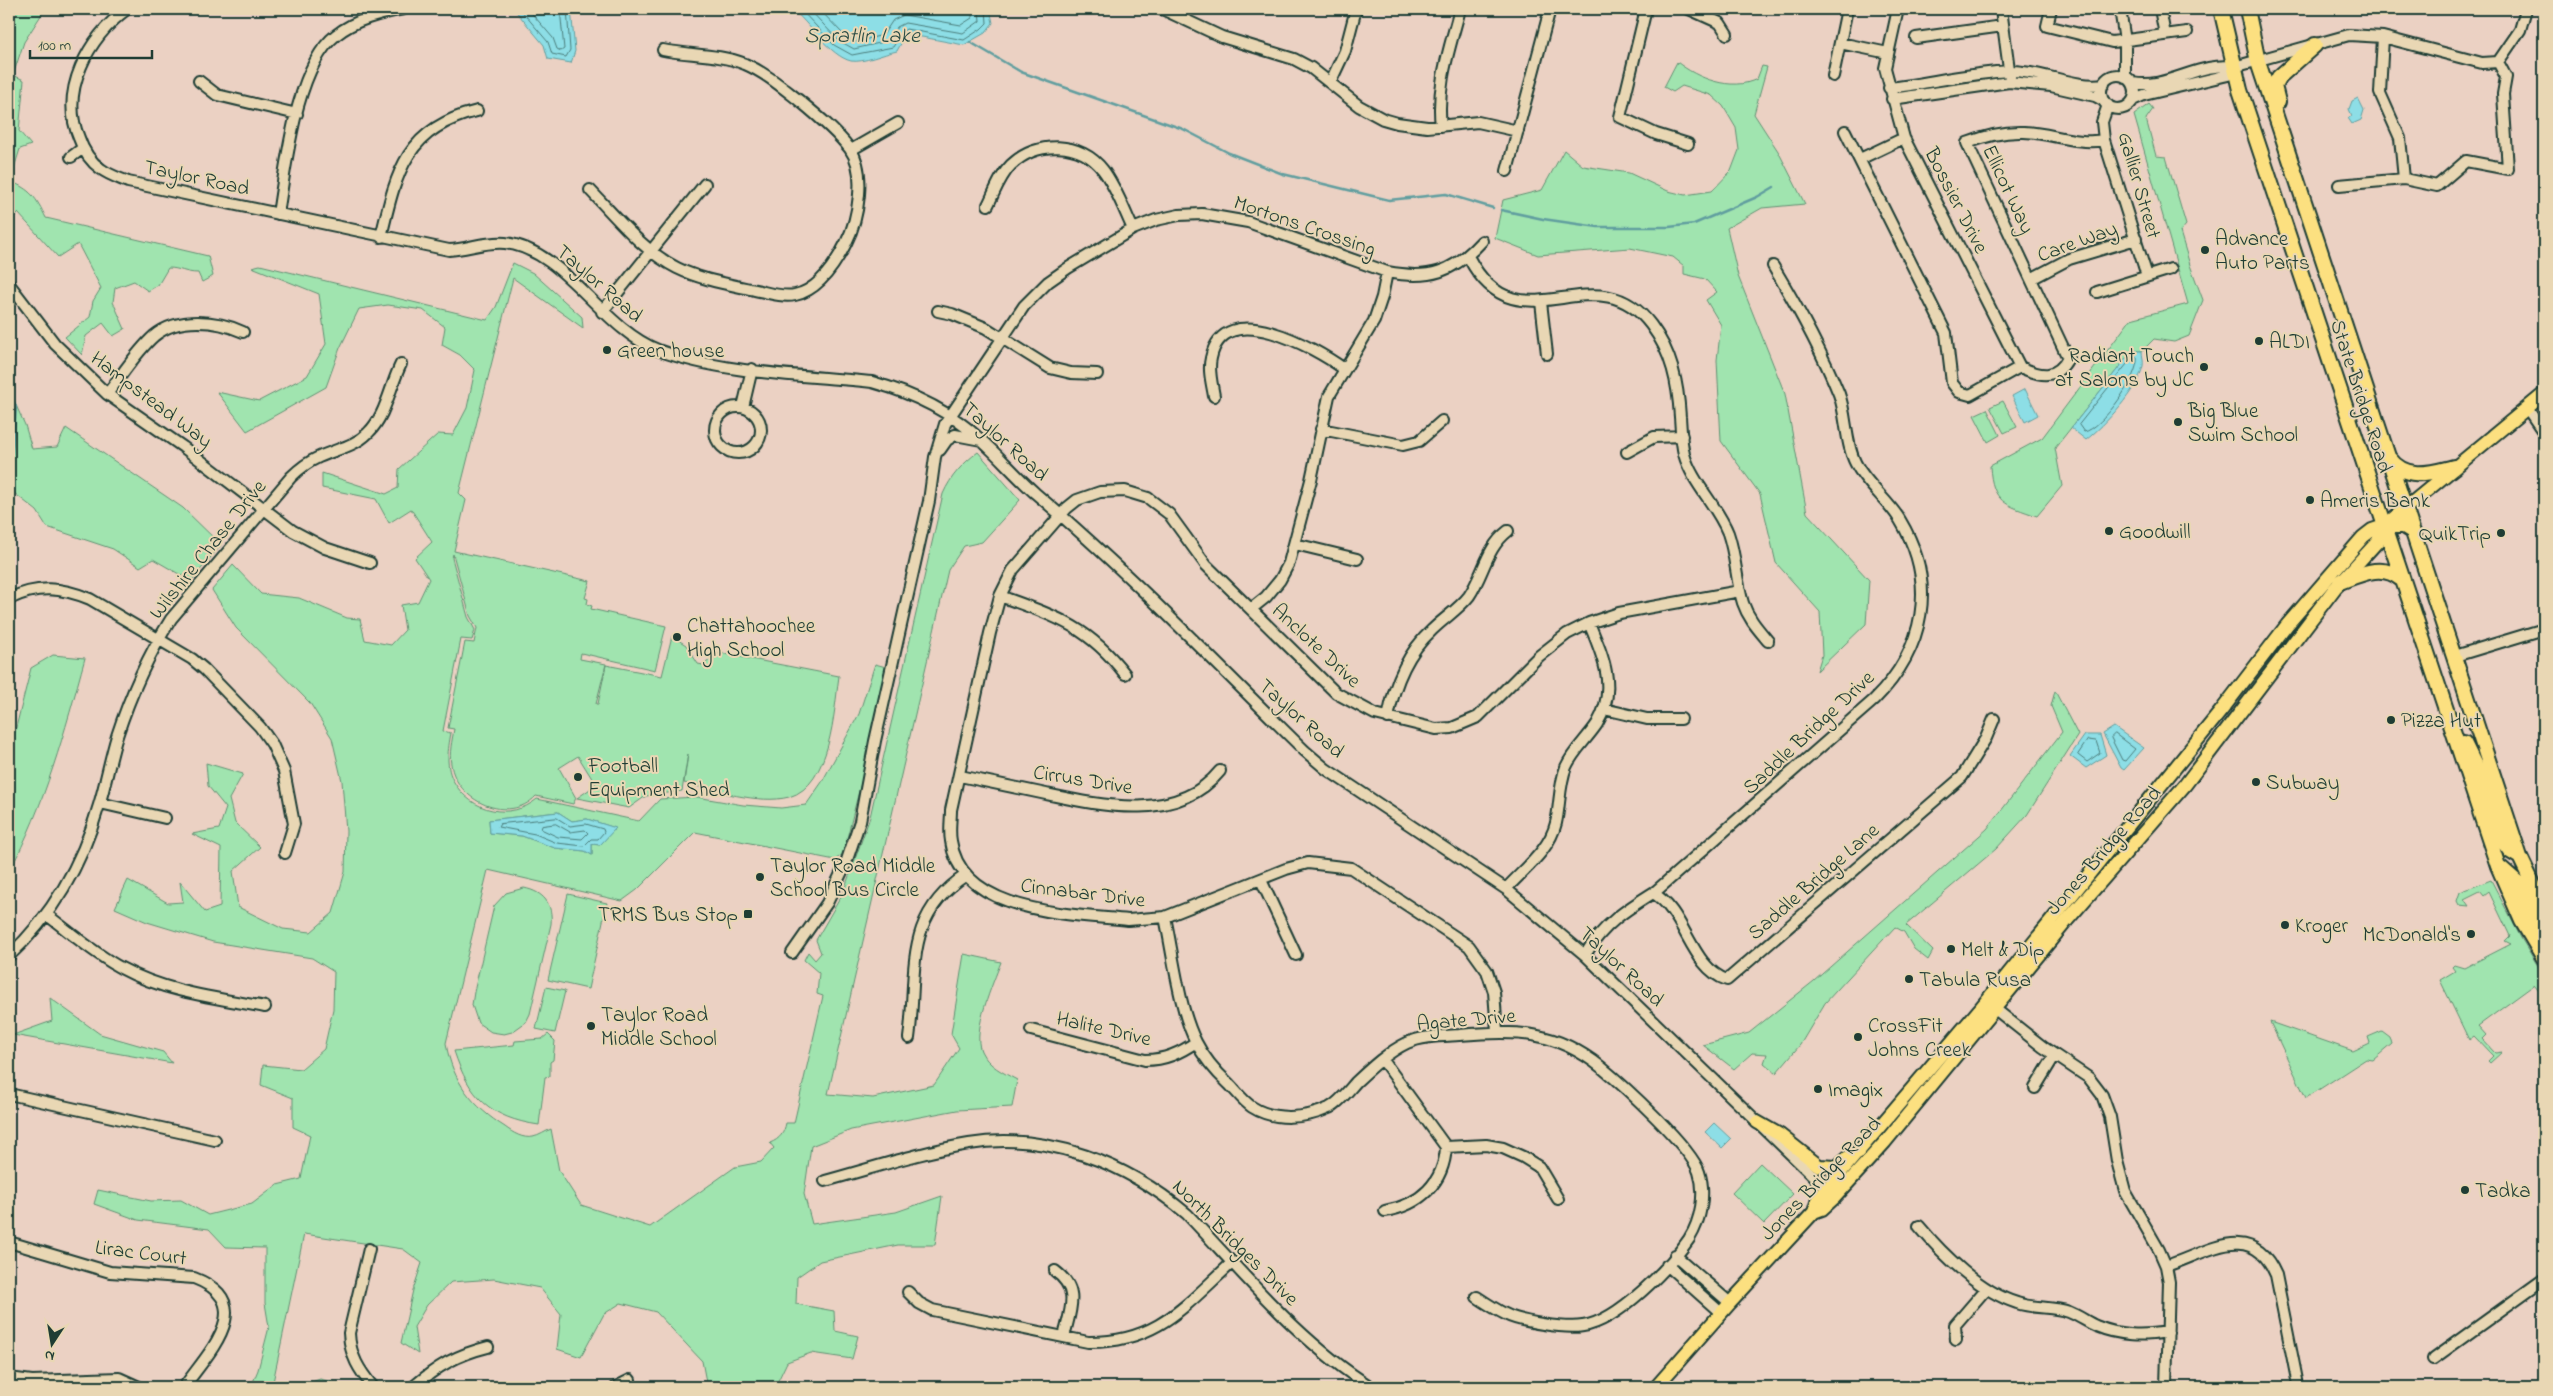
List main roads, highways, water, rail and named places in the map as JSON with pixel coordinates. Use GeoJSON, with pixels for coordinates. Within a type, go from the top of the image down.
{"type":"FeatureCollection","features":[{"type":"Feature","properties":{"kind":"highway","name":"State Bridge Road"},"geometry":{"type":"LineString","coordinates":[[2221,9],[2234,68],[2401,579],[2498,866],[2522,921],[2544,958]]}},
{"type":"Feature","properties":{"kind":"highway","name":"State Bridge Road"},"geometry":{"type":"LineString","coordinates":[[2247,9],[2258,62],[2386,454],[2455,656],[2520,857],[2544,907]]}},
{"type":"Feature","properties":{"kind":"highway","name":"State Bridge Road"},"geometry":{"type":"LineString","coordinates":[[2292,168],[2292,150],[2274,86],[2279,77],[2315,45]]}},
{"type":"Feature","properties":{"kind":"highway"},"geometry":{"type":"LineString","coordinates":[[2386,454],[2394,465],[2408,474],[2425,474],[2454,467]]}},
{"type":"Feature","properties":{"kind":"highway"},"geometry":{"type":"LineString","coordinates":[[2384,526],[2404,526],[2412,530]]}},
{"type":"Feature","properties":{"kind":"highway"},"geometry":{"type":"LineString","coordinates":[[2340,582],[2376,570],[2391,573],[2401,579]]}},
{"type":"Feature","properties":{"kind":"highway"},"geometry":{"type":"LineString","coordinates":[[2444,707],[2482,780],[2502,840],[2510,851],[2520,857]]}},
{"type":"Feature","properties":{"kind":"highway"},"geometry":{"type":"LineString","coordinates":[[2498,866],[2518,883],[2544,935]]}},
{"type":"Feature","properties":{"kind":"main road","name":"Jones Bridge Road"},"geometry":{"type":"LineString","coordinates":[[1831,1193],[1901,1102],[1985,1002],[2221,711],[2268,649],[2363,537],[2372,530],[2384,526],[2544,394]]}},
{"type":"Feature","properties":{"kind":"main road","name":"Jones Bridge Road"},"geometry":{"type":"LineString","coordinates":[[1656,1387],[1730,1302],[1814,1212],[1815,1202],[1831,1193],[1885,1142],[1996,1010],[2069,918],[2165,808],[2340,582],[2378,541],[2384,526]]}},
{"type":"Feature","properties":{"kind":"main road"},"geometry":{"type":"LineString","coordinates":[[2233,721],[2235,708],[2258,678],[2267,660],[2268,649]]}},
{"type":"Feature","properties":{"kind":"main road"},"geometry":{"type":"LineString","coordinates":[[2165,808],[2170,792],[2184,766],[2215,729],[2221,711]]}},
{"type":"Feature","properties":{"kind":"main road"},"geometry":{"type":"LineString","coordinates":[[1757,1122],[1780,1135],[1819,1166],[1831,1168],[1842,1164],[1888,1109],[1901,1102]]}},
{"type":"Feature","properties":{"kind":"water"},"geometry":{"type":"Polygon","coordinates":[[[514,9],[571,9],[575,51],[571,63],[548,59],[544,45],[514,9]]]}},
{"type":"Feature","properties":{"kind":"water","name":"Spratlin Lake"},"geometry":{"type":"Polygon","coordinates":[[[792,9],[990,9],[993,23],[985,33],[964,45],[906,34],[897,51],[868,60],[851,61],[835,53],[827,46],[792,9]]]}},
{"type":"Feature","properties":{"kind":"water"},"geometry":{"type":"Polygon","coordinates":[[[2358,98],[2364,110],[2361,120],[2352,124],[2348,118],[2352,116],[2349,109],[2352,101],[2358,98]]]}},
{"type":"Feature","properties":{"kind":"water"},"geometry":{"type":"Polygon","coordinates":[[[2132,351],[2142,351],[2143,364],[2140,376],[2119,407],[2086,440],[2071,428],[2132,351]]]}},
{"type":"Feature","properties":{"kind":"water"},"geometry":{"type":"Polygon","coordinates":[[[2025,389],[2038,415],[2025,422],[2012,396],[2025,389]]]}},
{"type":"Feature","properties":{"kind":"water"},"geometry":{"type":"Polygon","coordinates":[[[2114,727],[2144,748],[2124,770],[2121,768],[2103,734],[2114,727]]]}},
{"type":"Feature","properties":{"kind":"water"},"geometry":{"type":"Polygon","coordinates":[[[2085,735],[2100,735],[2106,755],[2086,768],[2070,756],[2085,735]]]}},
{"type":"Feature","properties":{"kind":"water"},"geometry":{"type":"Polygon","coordinates":[[[558,812],[572,821],[587,819],[616,828],[600,845],[592,844],[592,855],[585,851],[555,848],[522,836],[490,833],[489,820],[558,812]]]}},
{"type":"Feature","properties":{"kind":"water"},"geometry":{"type":"Polygon","coordinates":[[[1714,1123],[1731,1139],[1722,1148],[1705,1132],[1714,1123]]]}},
{"type":"Feature","properties":{"kind":"waterway"},"geometry":{"type":"LineString","coordinates":[[970,42],[1021,72],[1183,129],[1229,153],[1283,174],[1389,200],[1446,194],[1493,208]]}},
{"type":"Feature","properties":{"kind":"waterway"},"geometry":{"type":"LineString","coordinates":[[1501,210],[1543,219],[1598,227],[1669,227],[1694,224],[1757,197],[1774,187]]}},
{"type":"Feature","properties":{"kind":"waterway"},"geometry":{"type":"LineString","coordinates":[[9,392],[16,407],[10,474]]}},
{"type":"Feature","properties":{"kind":"place","name":"Advance Auto Parts"},"geometry":{"type":"Point","coordinates":[2205,250]}},
{"type":"Feature","properties":{"kind":"place","name":"ALDI"},"geometry":{"type":"Point","coordinates":[2259,341]}},
{"type":"Feature","properties":{"kind":"place","name":"Green house"},"geometry":{"type":"Point","coordinates":[607,350]}},
{"type":"Feature","properties":{"kind":"place","name":"Radiant Touch at Salons by JC"},"geometry":{"type":"Point","coordinates":[2204,367]}},
{"type":"Feature","properties":{"kind":"place","name":"Big Blue Swim School"},"geometry":{"type":"Point","coordinates":[2178,422]}},
{"type":"Feature","properties":{"kind":"place","name":"Ameris Bank"},"geometry":{"type":"Point","coordinates":[2310,500]}},
{"type":"Feature","properties":{"kind":"place","name":"Goodwill"},"geometry":{"type":"Point","coordinates":[2109,531]}},
{"type":"Feature","properties":{"kind":"place","name":"QuikTrip"},"geometry":{"type":"Point","coordinates":[2501,533]}},
{"type":"Feature","properties":{"kind":"place","name":"Chattahoochee High School"},"geometry":{"type":"Point","coordinates":[677,637]}},
{"type":"Feature","properties":{"kind":"place","name":"Pizza Hut"},"geometry":{"type":"Point","coordinates":[2391,720]}},
{"type":"Feature","properties":{"kind":"place","name":"Football Equipment Shed"},"geometry":{"type":"Point","coordinates":[578,777]}},
{"type":"Feature","properties":{"kind":"place","name":"Subway"},"geometry":{"type":"Point","coordinates":[2256,782]}},
{"type":"Feature","properties":{"kind":"place","name":"Taylor Road Middle School Bus Circle"},"geometry":{"type":"Point","coordinates":[760,877]}},
{"type":"Feature","properties":{"kind":"place","name":"TRMS Bus Stop"},"geometry":{"type":"Point","coordinates":[748,914]}},
{"type":"Feature","properties":{"kind":"place","name":"Kroger"},"geometry":{"type":"Point","coordinates":[2285,925]}},
{"type":"Feature","properties":{"kind":"place","name":"McDonald's"},"geometry":{"type":"Point","coordinates":[2471,934]}},
{"type":"Feature","properties":{"kind":"place","name":"Melt & Dip"},"geometry":{"type":"Point","coordinates":[1951,949]}},
{"type":"Feature","properties":{"kind":"place","name":"Tabula Rusa"},"geometry":{"type":"Point","coordinates":[1909,979]}},
{"type":"Feature","properties":{"kind":"place","name":"Taylor Road Middle School"},"geometry":{"type":"Point","coordinates":[591,1026]}},
{"type":"Feature","properties":{"kind":"place","name":"CrossFit Johns Creek"},"geometry":{"type":"Point","coordinates":[1858,1037]}},
{"type":"Feature","properties":{"kind":"place","name":"Imagix"},"geometry":{"type":"Point","coordinates":[1818,1089]}},
{"type":"Feature","properties":{"kind":"place","name":"Tadka"},"geometry":{"type":"Point","coordinates":[2465,1190]}}]}
